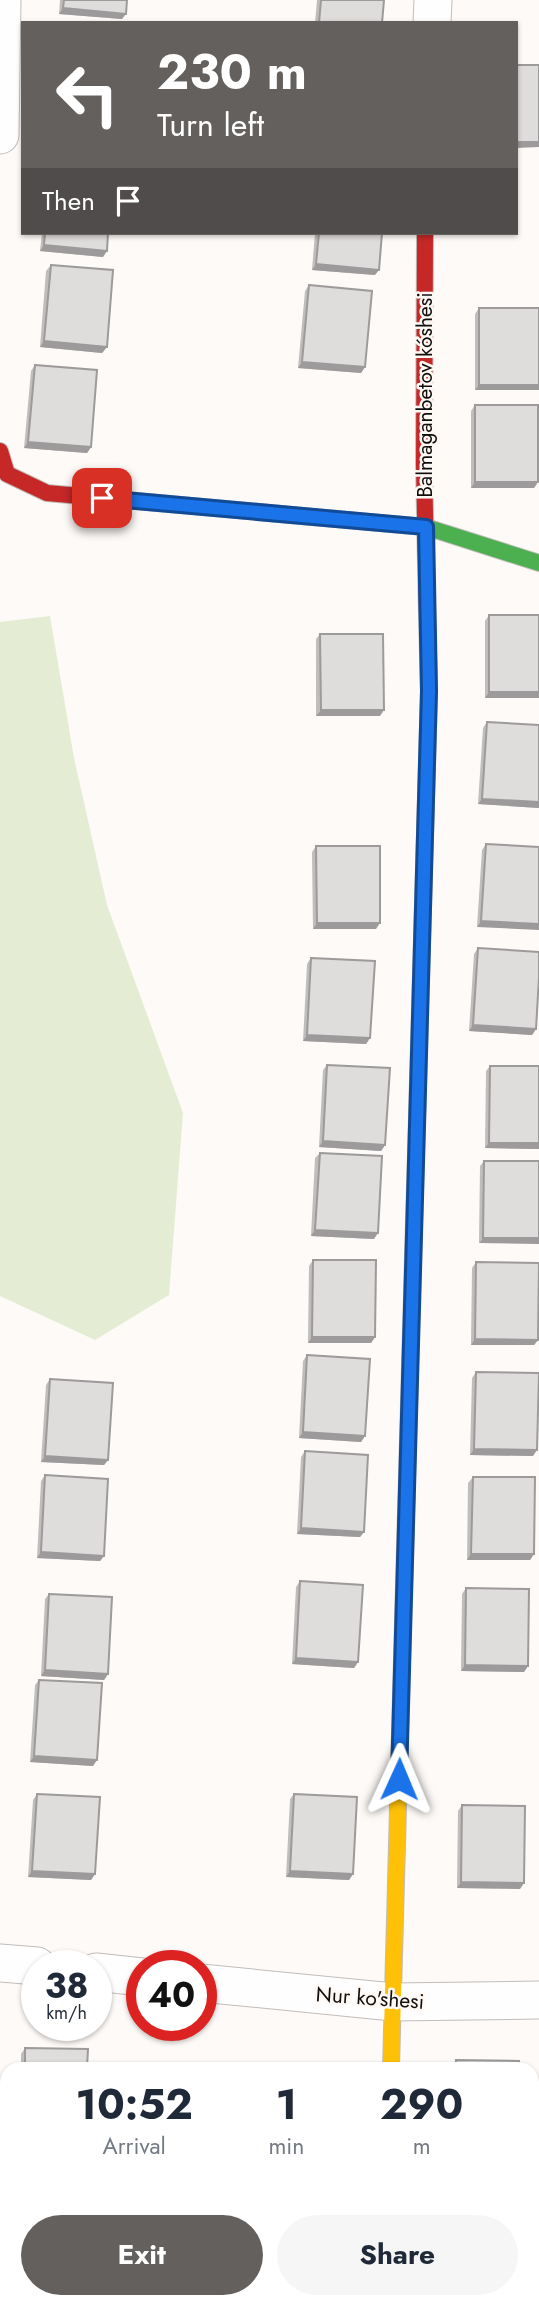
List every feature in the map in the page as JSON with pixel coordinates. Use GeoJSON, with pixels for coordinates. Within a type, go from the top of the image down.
{"type":"FeatureCollection","features":[{"type":"Feature","properties":{"kind":"street"},"geometry":{"type":"LineString","coordinates":[[0,135],[2,0]]}},
{"type":"Feature","properties":{"kind":"street"},"geometry":{"type":"LineString","coordinates":[[432,21],[433,0]]}},
{"type":"Feature","properties":{"kind":"street","name":"Balmaganbetov kóshesi"},"geometry":{"type":"LineString","coordinates":[[391,2062],[429,691],[425,235]]}},
{"type":"Feature","properties":{"kind":"street"},"geometry":{"type":"LineString","coordinates":[[0,451],[7,474],[47,493],[426,527],[539,563]]}},
{"type":"Feature","properties":{"kind":"street"},"geometry":{"type":"LineString","coordinates":[[0,1963],[21,1965]]}},
{"type":"Feature","properties":{"kind":"street","name":"Nur ko'shesi"},"geometry":{"type":"LineString","coordinates":[[217,1985],[393,2002],[539,2000]]}},
{"type":"Feature","properties":{"kind":"green space"},"geometry":{"type":"Polygon","coordinates":[[[50,616],[74,758],[107,905],[183,1113],[169,1295],[95,1340],[0,1296],[0,622],[50,616]]]}},
{"type":"Feature","properties":{"kind":"building"},"geometry":{"type":"Polygon","coordinates":[[[64,0],[127,0],[126,14],[63,8],[64,0]]]}},
{"type":"Feature","properties":{"kind":"building"},"geometry":{"type":"Polygon","coordinates":[[[321,0],[384,0],[382,21],[319,21],[321,0]]]}},
{"type":"Feature","properties":{"kind":"building"},"geometry":{"type":"Polygon","coordinates":[[[518,65],[539,65],[539,142],[518,142],[518,65]]]}},
{"type":"Feature","properties":{"kind":"building"},"geometry":{"type":"Polygon","coordinates":[[[45,235],[108,235],[107,251],[44,245],[45,235]]]}},
{"type":"Feature","properties":{"kind":"building"},"geometry":{"type":"Polygon","coordinates":[[[319,235],[382,235],[379,270],[316,264],[319,235]]]}},
{"type":"Feature","properties":{"kind":"building"},"geometry":{"type":"Polygon","coordinates":[[[51,265],[113,270],[107,347],[44,341],[51,265]]]}},
{"type":"Feature","properties":{"kind":"building"},"geometry":{"type":"Polygon","coordinates":[[[309,285],[372,291],[365,367],[302,362],[309,285]]]}},
{"type":"Feature","properties":{"kind":"building"},"geometry":{"type":"Polygon","coordinates":[[[479,308],[539,308],[539,385],[479,385],[479,308]]]}},
{"type":"Feature","properties":{"kind":"building"},"geometry":{"type":"Polygon","coordinates":[[[35,365],[97,370],[91,447],[28,442],[35,365]]]}},
{"type":"Feature","properties":{"kind":"building"},"geometry":{"type":"Polygon","coordinates":[[[475,405],[538,405],[538,482],[475,482],[475,405]]]}},
{"type":"Feature","properties":{"kind":"building"},"geometry":{"type":"Polygon","coordinates":[[[489,615],[539,615],[539,692],[489,692],[489,615]]]}},
{"type":"Feature","properties":{"kind":"building"},"geometry":{"type":"Polygon","coordinates":[[[320,634],[383,634],[384,710],[321,710],[320,634]]]}},
{"type":"Feature","properties":{"kind":"building"},"geometry":{"type":"Polygon","coordinates":[[[487,722],[539,725],[539,802],[482,799],[487,722]]]}},
{"type":"Feature","properties":{"kind":"building"},"geometry":{"type":"Polygon","coordinates":[[[486,844],[539,847],[539,924],[481,921],[486,844]]]}},
{"type":"Feature","properties":{"kind":"building"},"geometry":{"type":"Polygon","coordinates":[[[316,846],[380,846],[380,923],[317,923],[316,846]]]}},
{"type":"Feature","properties":{"kind":"building"},"geometry":{"type":"Polygon","coordinates":[[[478,948],[539,952],[536,1029],[473,1025],[478,948]]]}},
{"type":"Feature","properties":{"kind":"building"},"geometry":{"type":"Polygon","coordinates":[[[311,958],[375,961],[370,1038],[307,1035],[311,958]]]}},
{"type":"Feature","properties":{"kind":"building"},"geometry":{"type":"Polygon","coordinates":[[[327,1065],[390,1068],[385,1145],[323,1141],[327,1065]]]}},
{"type":"Feature","properties":{"kind":"building"},"geometry":{"type":"Polygon","coordinates":[[[490,1066],[539,1066],[539,1143],[489,1143],[490,1066]]]}},
{"type":"Feature","properties":{"kind":"building"},"geometry":{"type":"Polygon","coordinates":[[[320,1153],[382,1156],[378,1233],[315,1230],[320,1153]]]}},
{"type":"Feature","properties":{"kind":"building"},"geometry":{"type":"Polygon","coordinates":[[[484,1161],[539,1161],[539,1238],[483,1238],[484,1161]]]}},
{"type":"Feature","properties":{"kind":"building"},"geometry":{"type":"Polygon","coordinates":[[[313,1260],[376,1260],[375,1337],[312,1337],[313,1260]]]}},
{"type":"Feature","properties":{"kind":"building"},"geometry":{"type":"Polygon","coordinates":[[[476,1262],[539,1263],[538,1340],[475,1339],[476,1262]]]}},
{"type":"Feature","properties":{"kind":"building"},"geometry":{"type":"Polygon","coordinates":[[[307,1355],[370,1359],[365,1436],[303,1432],[307,1355]]]}},
{"type":"Feature","properties":{"kind":"building"},"geometry":{"type":"Polygon","coordinates":[[[476,1372],[539,1373],[537,1450],[474,1449],[476,1372]]]}},
{"type":"Feature","properties":{"kind":"building"},"geometry":{"type":"Polygon","coordinates":[[[50,1379],[113,1383],[108,1460],[45,1456],[50,1379]]]}},
{"type":"Feature","properties":{"kind":"building"},"geometry":{"type":"Polygon","coordinates":[[[305,1451],[368,1455],[364,1532],[301,1528],[305,1451]]]}},
{"type":"Feature","properties":{"kind":"building"},"geometry":{"type":"Polygon","coordinates":[[[45,1475],[108,1479],[104,1556],[41,1552],[45,1475]]]}},
{"type":"Feature","properties":{"kind":"building"},"geometry":{"type":"Polygon","coordinates":[[[473,1477],[535,1477],[534,1554],[471,1554],[473,1477]]]}},
{"type":"Feature","properties":{"kind":"building"},"geometry":{"type":"Polygon","coordinates":[[[300,1581],[363,1585],[358,1662],[296,1658],[300,1581]]]}},
{"type":"Feature","properties":{"kind":"building"},"geometry":{"type":"Polygon","coordinates":[[[466,1588],[529,1589],[528,1666],[465,1665],[466,1588]]]}},
{"type":"Feature","properties":{"kind":"building"},"geometry":{"type":"Polygon","coordinates":[[[49,1594],[112,1597],[108,1674],[45,1670],[49,1594]]]}},
{"type":"Feature","properties":{"kind":"building"},"geometry":{"type":"Polygon","coordinates":[[[39,1680],[102,1683],[97,1760],[34,1756],[39,1680]]]}},
{"type":"Feature","properties":{"kind":"building"},"geometry":{"type":"Polygon","coordinates":[[[37,1794],[100,1797],[95,1874],[32,1871],[37,1794]]]}},
{"type":"Feature","properties":{"kind":"building"},"geometry":{"type":"Polygon","coordinates":[[[294,1794],[357,1797],[353,1874],[290,1871],[294,1794]]]}},
{"type":"Feature","properties":{"kind":"building"},"geometry":{"type":"Polygon","coordinates":[[[462,1805],[525,1806],[524,1883],[461,1882],[462,1805]]]}},
{"type":"Feature","properties":{"kind":"building"},"geometry":{"type":"Polygon","coordinates":[[[25,2048],[88,2049],[87,2062],[25,2062],[25,2048]]]}},
{"type":"Feature","properties":{"kind":"building"},"geometry":{"type":"Polygon","coordinates":[[[456,2060],[519,2061],[519,2062],[456,2060]]]}},
{"type":"Feature","properties":{"kind":"traffic: fast"},"geometry":{"type":"LineString","coordinates":[[391,524],[426,527],[539,563]]}},
{"type":"Feature","properties":{"kind":"traffic: fast"},"geometry":{"type":"LineString","coordinates":[[413,1259],[429,691],[427,615]]}},
{"type":"Feature","properties":{"kind":"traffic: slow"},"geometry":{"type":"LineString","coordinates":[[391,2062],[403,1622]]}},
{"type":"Feature","properties":{"kind":"traffic: jam"},"geometry":{"type":"LineString","coordinates":[[425,235],[424,464],[427,615]]}},
{"type":"Feature","properties":{"kind":"traffic: jam"},"geometry":{"type":"LineString","coordinates":[[0,451],[7,474],[47,493],[391,524]]}},
{"type":"Feature","properties":{"kind":"traffic: jam"},"geometry":{"type":"LineString","coordinates":[[403,1622],[413,1259]]}},
{"type":"Feature","properties":{"kind":"route"},"geometry":{"type":"LineString","coordinates":[[102,498],[426,527],[429,691],[399,1779]]}}]}
